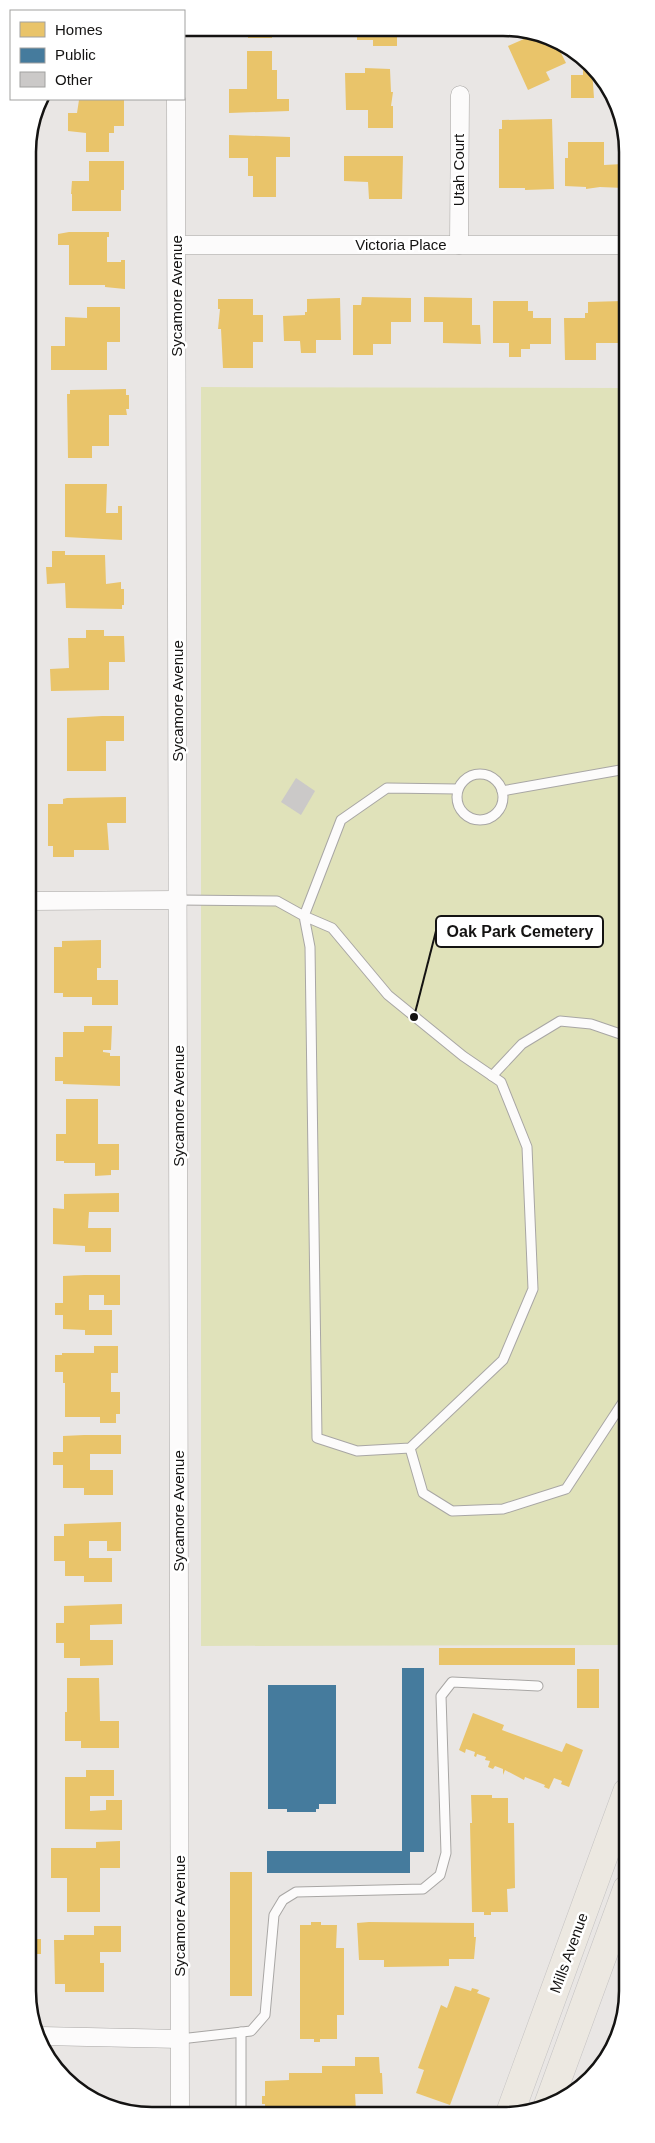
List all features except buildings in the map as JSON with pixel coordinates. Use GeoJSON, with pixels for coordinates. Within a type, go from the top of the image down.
{"type":"FeatureCollection","features":[{"type":"Feature","properties":{"kind":"main road","name":"Mills Avenue"},"geometry":{"type":"LineString","coordinates":[[512,2106],[619,1814]]}},
{"type":"Feature","properties":{"kind":"main road"},"geometry":{"type":"LineString","coordinates":[[551,2096],[619,1911]]}},
{"type":"Feature","properties":{"kind":"street","name":"Utah Court"},"geometry":{"type":"LineString","coordinates":[[459,245],[460,95]]}},
{"type":"Feature","properties":{"kind":"street","name":"Sycamore Avenue"},"geometry":{"type":"LineString","coordinates":[[176,100],[180,2107]]}},
{"type":"Feature","properties":{"kind":"street","name":"Victoria Place"},"geometry":{"type":"LineString","coordinates":[[177,245],[619,244]]}},
{"type":"Feature","properties":{"kind":"street"},"geometry":{"type":"LineString","coordinates":[[36,901],[178,900]]}},
{"type":"Feature","properties":{"kind":"street"},"geometry":{"type":"LineString","coordinates":[[45,2036],[180,2039]]}},
{"type":"Feature","properties":{"kind":"lane"},"geometry":{"type":"LineString","coordinates":[[502,791],[619,770]]}},
{"type":"Feature","properties":{"kind":"lane"},"geometry":{"type":"LineString","coordinates":[[473,774],[488,774],[500,783],[502,791],[504,797],[499,811],[487,820],[472,820],[460,810],[456,796],[461,782],[473,774]]}},
{"type":"Feature","properties":{"kind":"lane"},"geometry":{"type":"LineString","coordinates":[[178,900],[277,901],[304,916],[332,928],[388,995],[463,1056],[500,1082],[527,1147],[533,1289],[503,1360],[410,1448],[358,1451],[317,1438],[310,947],[304,916],[341,820],[387,788],[458,789]]}},
{"type":"Feature","properties":{"kind":"lane"},"geometry":{"type":"LineString","coordinates":[[492,1076],[522,1044],[560,1021],[591,1024],[619,1034]]}},
{"type":"Feature","properties":{"kind":"lane"},"geometry":{"type":"LineString","coordinates":[[410,1448],[422,1493],[452,1511],[503,1509],[566,1489],[619,1408]]}},
{"type":"Feature","properties":{"kind":"lane"},"geometry":{"type":"LineString","coordinates":[[180,2039],[251,2030],[265,2015],[274,1915],[282,1900],[296,1892],[423,1889],[440,1875],[446,1853],[441,1696],[452,1682],[538,1686]]}},
{"type":"Feature","properties":{"kind":"lane"},"geometry":{"type":"LineString","coordinates":[[241,2032],[241,2107]]}},
{"type":"Feature","properties":{"kind":"green space"},"geometry":{"type":"Polygon","coordinates":[[[201,387],[619,388],[619,1645],[201,1646],[201,387]]]}},
{"type":"Feature","properties":{"kind":"place","name":"Oak Park Cemetery"},"geometry":{"type":"Point","coordinates":[414,1017]}}]}
